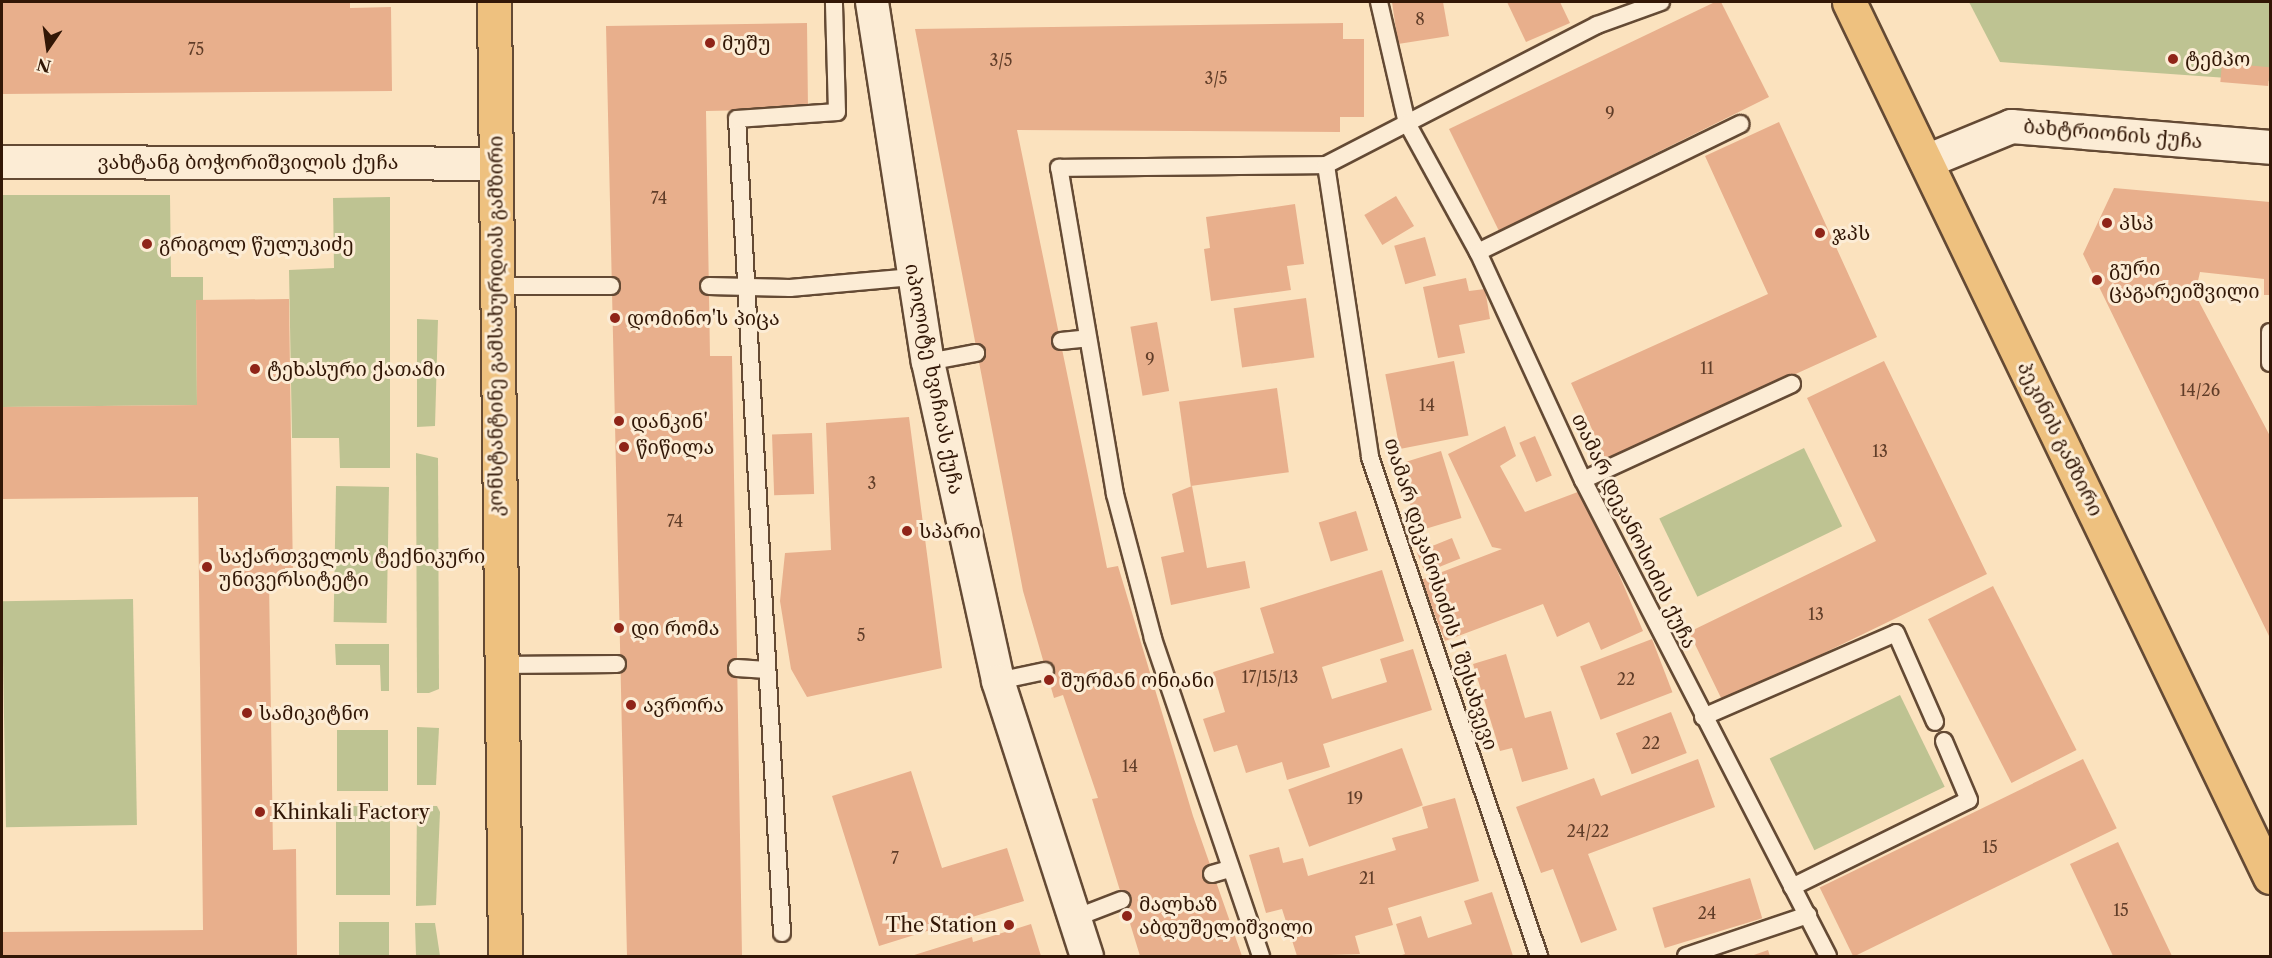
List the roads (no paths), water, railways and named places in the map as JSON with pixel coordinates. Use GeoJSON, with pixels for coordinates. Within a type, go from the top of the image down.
{"type":"FeatureCollection","features":[{"type":"Feature","properties":{"kind":"main road","name":"კონსტანტინე გამსახურდიას გამზირი"},"geometry":{"type":"LineString","coordinates":[[494,2],[501,951]]}},
{"type":"Feature","properties":{"kind":"main road","name":"პეკინის გამზირი"},"geometry":{"type":"LineString","coordinates":[[1849,2],[2271,877]]}},
{"type":"Feature","properties":{"kind":"street","name":"იპოლიტე ხვიჩიას ქუჩა"},"geometry":{"type":"LineString","coordinates":[[872,2],[928,362],[998,681],[1087,957]]}},
{"type":"Feature","properties":{"kind":"street","name":"ბახტრიონის ქუჩა"},"geometry":{"type":"LineString","coordinates":[[1926,161],[2012,126],[2271,147]]}},
{"type":"Feature","properties":{"kind":"street","name":"ვახტანგ ბოჭორიშვილის ქუჩა"},"geometry":{"type":"LineString","coordinates":[[2,162],[495,164]]}},
{"type":"Feature","properties":{"kind":"lane"},"geometry":{"type":"LineString","coordinates":[[782,933],[737,119],[837,112],[834,2]]}},
{"type":"Feature","properties":{"kind":"lane","name":"თამარ დეკანოსიძის ქუჩა"},"geometry":{"type":"LineString","coordinates":[[1379,2],[1407,123],[1478,252],[1583,480],[1828,957]]}},
{"type":"Feature","properties":{"kind":"lane"},"geometry":{"type":"LineString","coordinates":[[1261,957],[1147,640],[1115,494],[1059,168],[1326,165],[1615,9],[1661,2]]}},
{"type":"Feature","properties":{"kind":"lane"},"geometry":{"type":"LineString","coordinates":[[1478,252],[1740,124]]}},
{"type":"Feature","properties":{"kind":"lane","name":"თამარ დეკანოსიძის I შესახვევი"},"geometry":{"type":"LineString","coordinates":[[1326,165],[1350,296],[1370,456],[1539,957]]}},
{"type":"Feature","properties":{"kind":"lane"},"geometry":{"type":"LineString","coordinates":[[709,286],[746,287],[913,277]]}},
{"type":"Feature","properties":{"kind":"lane"},"geometry":{"type":"LineString","coordinates":[[496,286],[611,286]]}},
{"type":"Feature","properties":{"kind":"lane"},"geometry":{"type":"LineString","coordinates":[[2271,332],[2271,363]]}},
{"type":"Feature","properties":{"kind":"lane"},"geometry":{"type":"LineString","coordinates":[[1060,341],[1088,338]]}},
{"type":"Feature","properties":{"kind":"lane"},"geometry":{"type":"LineString","coordinates":[[928,362],[976,353]]}},
{"type":"Feature","properties":{"kind":"lane"},"geometry":{"type":"LineString","coordinates":[[1583,480],[1792,384]]}},
{"type":"Feature","properties":{"kind":"lane"},"geometry":{"type":"LineString","coordinates":[[1703,717],[1896,633],[1935,722]]}},
{"type":"Feature","properties":{"kind":"lane"},"geometry":{"type":"LineString","coordinates":[[499,665],[617,664]]}},
{"type":"Feature","properties":{"kind":"lane"},"geometry":{"type":"LineString","coordinates":[[737,668],[767,670]]}},
{"type":"Feature","properties":{"kind":"lane"},"geometry":{"type":"LineString","coordinates":[[998,681],[1045,670]]}},
{"type":"Feature","properties":{"kind":"lane"},"geometry":{"type":"LineString","coordinates":[[1792,887],[1969,800],[1944,741]]}},
{"type":"Feature","properties":{"kind":"lane"},"geometry":{"type":"LineString","coordinates":[[1212,874],[1229,869]]}},
{"type":"Feature","properties":{"kind":"lane"},"geometry":{"type":"LineString","coordinates":[[1075,918],[1122,900]]}},
{"type":"Feature","properties":{"kind":"lane"},"geometry":{"type":"LineString","coordinates":[[1686,957],[1808,915]]}},
{"type":"Feature","properties":{"kind":"place","name":"მუშუ"},"geometry":{"type":"Point","coordinates":[710,43]}},
{"type":"Feature","properties":{"kind":"place","name":"ტემპო"},"geometry":{"type":"Point","coordinates":[2173,59]}},
{"type":"Feature","properties":{"kind":"place","name":"პსპ"},"geometry":{"type":"Point","coordinates":[2107,223]}},
{"type":"Feature","properties":{"kind":"place","name":"ჯპს"},"geometry":{"type":"Point","coordinates":[1820,233]}},
{"type":"Feature","properties":{"kind":"place","name":"გრიგოლ წულუკიძე"},"geometry":{"type":"Point","coordinates":[147,244]}},
{"type":"Feature","properties":{"kind":"place","name":"გური ცაგარეიშვილი"},"geometry":{"type":"Point","coordinates":[2097,280]}},
{"type":"Feature","properties":{"kind":"place","name":"დომინო'ს პიცა"},"geometry":{"type":"Point","coordinates":[615,318]}},
{"type":"Feature","properties":{"kind":"place","name":"ტეხასური ქათამი"},"geometry":{"type":"Point","coordinates":[255,369]}},
{"type":"Feature","properties":{"kind":"place","name":"დანკინ'"},"geometry":{"type":"Point","coordinates":[619,421]}},
{"type":"Feature","properties":{"kind":"place","name":"წიწილა"},"geometry":{"type":"Point","coordinates":[624,447]}},
{"type":"Feature","properties":{"kind":"place","name":"სპარი"},"geometry":{"type":"Point","coordinates":[907,531]}},
{"type":"Feature","properties":{"kind":"place","name":"საქართველოს ტექნიკური უნივერსიტეტი"},"geometry":{"type":"Point","coordinates":[207,567]}},
{"type":"Feature","properties":{"kind":"place","name":"დი რომა"},"geometry":{"type":"Point","coordinates":[619,628]}},
{"type":"Feature","properties":{"kind":"place","name":"შურმან ონიანი"},"geometry":{"type":"Point","coordinates":[1049,680]}},
{"type":"Feature","properties":{"kind":"place","name":"ავრორა"},"geometry":{"type":"Point","coordinates":[631,705]}},
{"type":"Feature","properties":{"kind":"place","name":"სამიკიტნო"},"geometry":{"type":"Point","coordinates":[247,713]}},
{"type":"Feature","properties":{"kind":"place","name":"Khinkali Factory"},"geometry":{"type":"Point","coordinates":[260,812]}},
{"type":"Feature","properties":{"kind":"place","name":"მალხაზ აბდუშელიშვილი"},"geometry":{"type":"Point","coordinates":[1127,916]}},
{"type":"Feature","properties":{"kind":"place","name":"The Station"},"geometry":{"type":"Point","coordinates":[1009,925]}}]}
